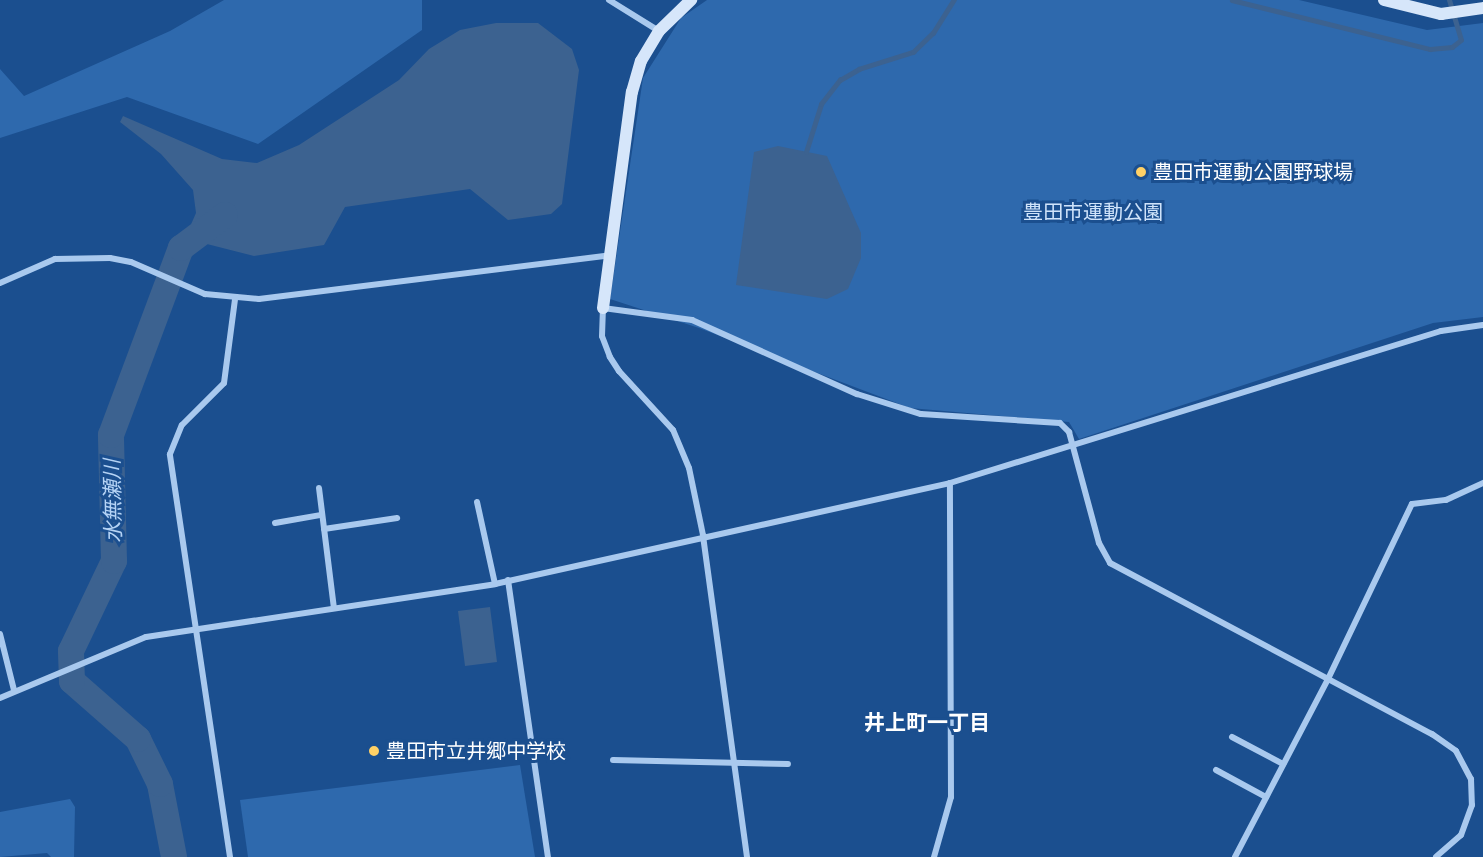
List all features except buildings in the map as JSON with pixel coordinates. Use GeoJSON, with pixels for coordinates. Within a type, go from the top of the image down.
{"type":"FeatureCollection","features":[{"type":"Feature","properties":{"kind":"street"},"geometry":{"type":"LineString","coordinates":[[609,0],[659,31]]}},
{"type":"Feature","properties":{"kind":"street"},"geometry":{"type":"LineString","coordinates":[[690,0],[659,31],[641,61],[632,92],[603,308],[602,336],[615,364],[663,417],[683,448],[703,535],[747,857]]}},
{"type":"Feature","properties":{"kind":"street"},"geometry":{"type":"LineString","coordinates":[[1384,0],[1441,14],[1483,8]]}},
{"type":"Feature","properties":{"kind":"street"},"geometry":{"type":"LineString","coordinates":[[0,283],[55,259],[110,258],[146,268],[184,286],[235,300],[610,255]]}},
{"type":"Feature","properties":{"kind":"street"},"geometry":{"type":"LineString","coordinates":[[230,857],[198,626],[170,454],[182,425],[224,383],[235,300]]}},
{"type":"Feature","properties":{"kind":"street"},"geometry":{"type":"LineString","coordinates":[[603,308],[692,320],[856,393],[921,414],[1060,423],[1072,443],[1099,543],[1110,563],[1432,734],[1463,759],[1471,779],[1472,805],[1461,835],[1436,857]]}},
{"type":"Feature","properties":{"kind":"street"},"geometry":{"type":"LineString","coordinates":[[0,698],[65,668],[130,642],[198,626],[495,584],[703,535],[950,483],[1072,443],[1441,331],[1483,325]]}},
{"type":"Feature","properties":{"kind":"street"},"geometry":{"type":"LineString","coordinates":[[934,857],[952,786],[950,483]]}},
{"type":"Feature","properties":{"kind":"street"},"geometry":{"type":"LineString","coordinates":[[1234,857],[1328,679],[1412,504],[1446,500],[1483,483]]}},
{"type":"Feature","properties":{"kind":"street"},"geometry":{"type":"LineString","coordinates":[[319,488],[334,608]]}},
{"type":"Feature","properties":{"kind":"street"},"geometry":{"type":"LineString","coordinates":[[477,502],[495,584]]}},
{"type":"Feature","properties":{"kind":"street"},"geometry":{"type":"LineString","coordinates":[[275,523],[321,515]]}},
{"type":"Feature","properties":{"kind":"street"},"geometry":{"type":"LineString","coordinates":[[324,529],[397,518]]}},
{"type":"Feature","properties":{"kind":"street"},"geometry":{"type":"LineString","coordinates":[[508,580],[548,857]]}},
{"type":"Feature","properties":{"kind":"street"},"geometry":{"type":"LineString","coordinates":[[0,634],[15,690]]}},
{"type":"Feature","properties":{"kind":"street"},"geometry":{"type":"LineString","coordinates":[[1232,737],[1283,764]]}},
{"type":"Feature","properties":{"kind":"street"},"geometry":{"type":"LineString","coordinates":[[613,760],[789,764]]}},
{"type":"Feature","properties":{"kind":"street"},"geometry":{"type":"LineString","coordinates":[[1216,770],[1266,797]]}},
{"type":"Feature","properties":{"kind":"green space"},"geometry":{"type":"Polygon","coordinates":[[[224,0],[422,0],[422,30],[258,144],[127,97],[0,138],[0,69],[24,96],[170,31],[224,0]]]}},
{"type":"Feature","properties":{"kind":"green space","name":"豊田市運動公園"},"geometry":{"type":"Polygon","coordinates":[[[707,0],[1299,0],[1427,30],[1483,23],[1483,317],[1433,323],[1079,439],[1069,422],[910,408],[699,328],[610,299],[643,78],[681,18],[707,0]]]}},
{"type":"Feature","properties":{"kind":"green space"},"geometry":{"type":"Polygon","coordinates":[[[520,765],[535,857],[248,857],[240,800],[520,765]]]}},
{"type":"Feature","properties":{"kind":"green space"},"geometry":{"type":"Polygon","coordinates":[[[70,799],[75,807],[74,857],[51,857],[47,853],[0,857],[0,812],[70,799]]]}},
{"type":"Feature","properties":{"kind":"shaded area"},"geometry":{"type":"Polygon","coordinates":[[[496,23],[538,23],[572,49],[579,70],[562,204],[551,214],[508,220],[470,189],[345,207],[324,245],[254,256],[203,243],[189,229],[196,213],[193,190],[161,154],[120,122],[123,116],[222,159],[257,163],[299,145],[399,80],[429,49],[460,30],[496,23]]]}},
{"type":"Feature","properties":{"kind":"shaded area"},"geometry":{"type":"Polygon","coordinates":[[[778,146],[827,156],[861,233],[861,258],[848,289],[827,299],[736,285],[754,152],[778,146]]]}},
{"type":"Feature","properties":{"kind":"shaded area"},"geometry":{"type":"Polygon","coordinates":[[[490,607],[497,662],[465,666],[458,611],[490,607]]]}},
{"type":"Feature","properties":{"kind":"waterway"},"geometry":{"type":"LineString","coordinates":[[806,152],[821,104],[840,80],[859,69],[913,52],[933,33],[954,0]]}},
{"type":"Feature","properties":{"kind":"waterway"},"geometry":{"type":"LineString","coordinates":[[1232,0],[1430,49],[1452,47],[1461,40],[1449,0]]}},
{"type":"Feature","properties":{"kind":"waterway","name":"水無瀬川"},"geometry":{"type":"LineString","coordinates":[[174,857],[160,784],[138,739],[72,681],[71,651],[114,561],[111,435],[181,248],[225,215]]}},
{"type":"Feature","properties":{"kind":"place","name":"豊田市運動公園野球場"},"geometry":{"type":"Point","coordinates":[1141,172]}},
{"type":"Feature","properties":{"kind":"place","name":"豊田市立井郷中学校"},"geometry":{"type":"Point","coordinates":[374,751]}},
{"type":"Feature","properties":{"kind":"district","name":"井上町一丁目"},"geometry":{"type":"Point","coordinates":[927,723]}}]}
